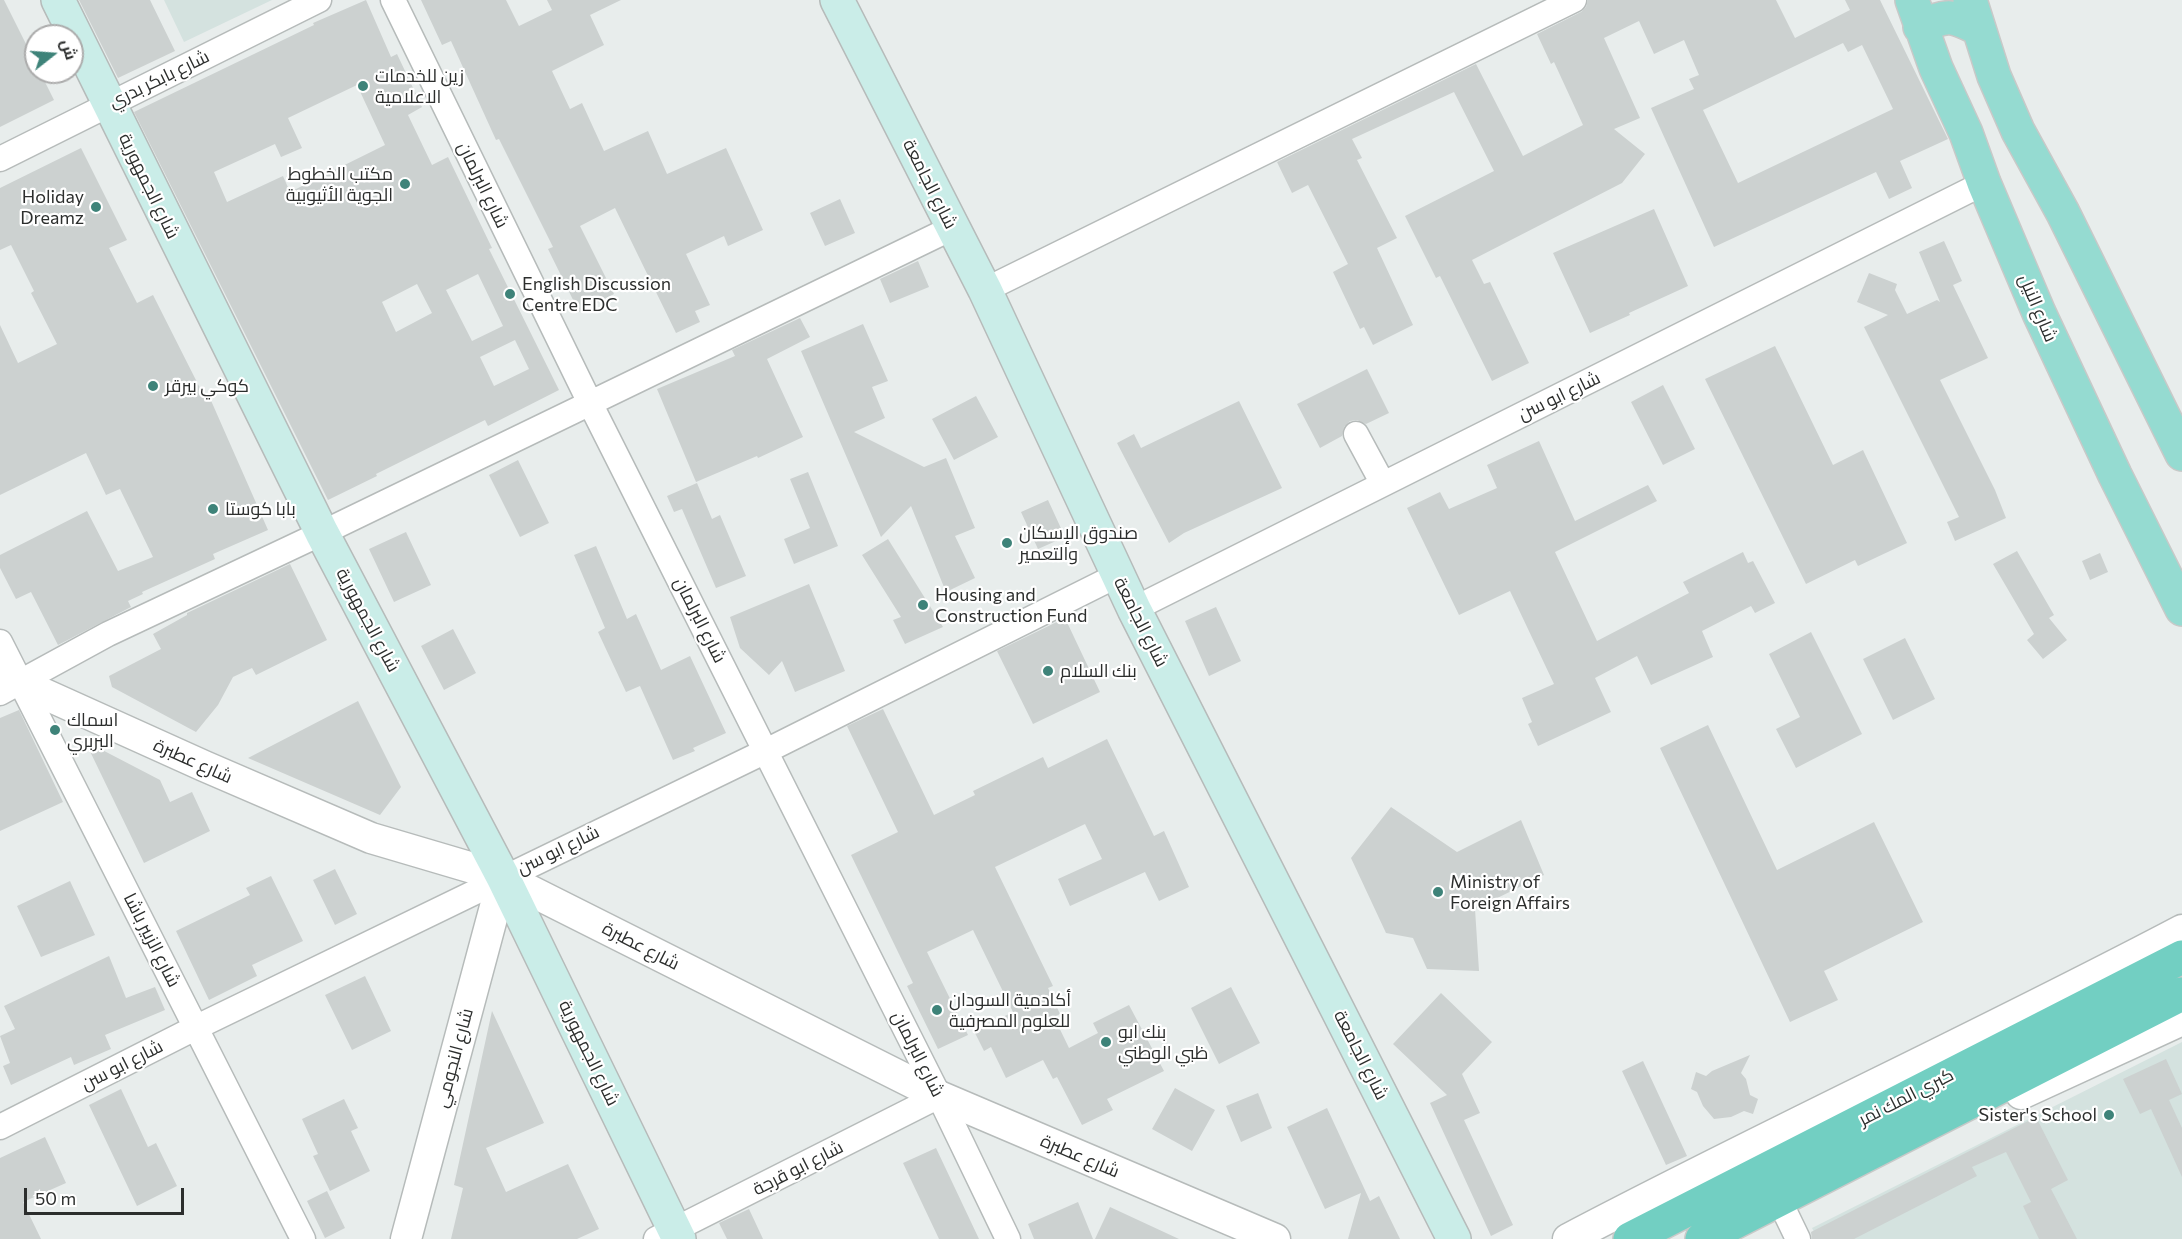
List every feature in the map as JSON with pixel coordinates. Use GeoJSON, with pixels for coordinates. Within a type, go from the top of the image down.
{"type":"FeatureCollection","features":[{"type":"Feature","properties":{"kind":"highway","name":"كبري المك نمر"},"geometry":{"type":"LineString","coordinates":[[1630,1239],[2178,959]]}},
{"type":"Feature","properties":{"kind":"highway","name":"كبري المك نمر"},"geometry":{"type":"LineString","coordinates":[[1702,1239],[2182,994]]}},
{"type":"Feature","properties":{"kind":"main road","name":"شارع الجمهورية"},"geometry":{"type":"LineString","coordinates":[[58,0],[322,533],[503,877],[670,1236]]}},
{"type":"Feature","properties":{"kind":"main road","name":"شارع الجامعة"},"geometry":{"type":"LineString","coordinates":[[837,0],[984,290],[1134,609],[1454,1239]]}},
{"type":"Feature","properties":{"kind":"main road"},"geometry":{"type":"LineString","coordinates":[[1916,13],[1938,19],[1974,14],[1994,76],[2018,131],[2063,213],[2182,454]]}},
{"type":"Feature","properties":{"kind":"main road","name":"شارع النيل"},"geometry":{"type":"LineString","coordinates":[[1916,13],[1936,68],[1966,133],[1984,183],[2039,313],[2168,550],[2182,609]]}},
{"type":"Feature","properties":{"kind":"street","name":"شارع بابكر بدري"},"geometry":{"type":"LineString","coordinates":[[0,159],[319,0]]}},
{"type":"Feature","properties":{"kind":"street","name":"شارع البرلمان"},"geometry":{"type":"LineString","coordinates":[[393,0],[590,403],[939,1096],[1008,1239]]}},
{"type":"Feature","properties":{"kind":"street"},"geometry":{"type":"LineString","coordinates":[[984,290],[1574,0]]}},
{"type":"Feature","properties":{"kind":"street","name":"شارع ابو سن"},"geometry":{"type":"LineString","coordinates":[[1134,609],[1984,183]]}},
{"type":"Feature","properties":{"kind":"street"},"geometry":{"type":"LineString","coordinates":[[7,683],[952,228]]}},
{"type":"Feature","properties":{"kind":"street"},"geometry":{"type":"LineString","coordinates":[[1356,434],[1383,484]]}},
{"type":"Feature","properties":{"kind":"street","name":"شارع ابو سن"},"geometry":{"type":"LineString","coordinates":[[0,1127],[197,1027],[766,751],[1118,575]]}},
{"type":"Feature","properties":{"kind":"street","name":"شارع الزبير باشا"},"geometry":{"type":"LineString","coordinates":[[0,642],[7,683],[197,1027],[303,1239]]}},
{"type":"Feature","properties":{"kind":"street","name":"شارع عطبرة"},"geometry":{"type":"LineString","coordinates":[[7,683],[371,838],[503,877],[939,1096],[1275,1239]]}},
{"type":"Feature","properties":{"kind":"street","name":"شارع النجومي"},"geometry":{"type":"LineString","coordinates":[[406,1239],[503,877]]}},
{"type":"Feature","properties":{"kind":"street"},"geometry":{"type":"LineString","coordinates":[[1568,1239],[2079,984],[2182,930]]}},
{"type":"Feature","properties":{"kind":"street"},"geometry":{"type":"LineString","coordinates":[[1731,1239],[1784,1210],[2048,1081],[2182,1020]]}},
{"type":"Feature","properties":{"kind":"street","name":"شارع ابو قرجة"},"geometry":{"type":"LineString","coordinates":[[670,1236],[939,1096]]}},
{"type":"Feature","properties":{"kind":"street"},"geometry":{"type":"LineString","coordinates":[[1784,1210],[1798,1239]]}},
{"type":"Feature","properties":{"kind":"shaded area"},"geometry":{"type":"Polygon","coordinates":[[[164,0],[272,0],[184,42],[164,0]]]}},
{"type":"Feature","properties":{"kind":"shaded area","name":"Sister's School"},"geometry":{"type":"Polygon","coordinates":[[[2182,1042],[2182,1239],[1818,1239],[1812,1228],[2182,1042]]]}},
{"type":"Feature","properties":{"kind":"building"},"geometry":{"type":"Polygon","coordinates":[[[0,0],[4,0],[24,40],[24,84],[46,84],[54,100],[0,127],[0,0]]]}},
{"type":"Feature","properties":{"kind":"building"},"geometry":{"type":"Polygon","coordinates":[[[79,0],[150,0],[175,51],[118,78],[79,0]]]}},
{"type":"Feature","properties":{"kind":"building"},"geometry":{"type":"Polygon","coordinates":[[[366,0],[391,57],[397,54],[422,107],[408,115],[432,165],[448,157],[492,248],[489,249],[559,390],[488,426],[485,420],[328,500],[134,112],[314,25],[313,23],[366,0]],[[357,85],[288,118],[302,148],[281,157],[275,144],[214,172],[227,202],[283,176],[290,192],[385,145],[357,85]],[[478,274],[446,290],[472,341],[503,326],[478,274]],[[417,284],[382,302],[396,332],[432,313],[417,284]],[[515,340],[480,357],[494,386],[529,369],[515,340]]]}},
{"type":"Feature","properties":{"kind":"building"},"geometry":{"type":"Polygon","coordinates":[[[421,0],[506,0],[519,26],[552,10],[547,0],[621,0],[590,15],[604,45],[552,71],[570,109],[582,103],[604,151],[648,131],[667,174],[726,148],[763,230],[728,246],[724,236],[686,254],[710,305],[695,311],[700,322],[676,333],[615,208],[580,226],[614,294],[579,312],[548,249],[553,247],[499,139],[496,140],[451,41],[442,45],[421,0]]]}},
{"type":"Feature","properties":{"kind":"building"},"geometry":{"type":"Polygon","coordinates":[[[1588,0],[1776,0],[1795,38],[1850,10],[1845,0],[1880,0],[1948,139],[1900,161],[1912,188],[1889,199],[1876,172],[1714,247],[1651,108],[1694,89],[1689,79],[1699,75],[1684,40],[1654,54],[1639,21],[1604,38],[1640,118],[1614,129],[1645,154],[1622,183],[1472,260],[1484,284],[1490,282],[1529,363],[1492,381],[1440,276],[1436,278],[1405,216],[1494,171],[1454,92],[1352,139],[1362,158],[1357,160],[1397,238],[1377,248],[1413,325],[1373,345],[1364,327],[1360,329],[1333,272],[1348,264],[1308,185],[1292,193],[1277,162],[1476,64],[1523,156],[1583,125],[1554,62],[1551,64],[1537,34],[1581,12],[1588,0]],[[1843,43],[1703,110],[1738,183],[1893,109],[1862,45],[1848,52],[1843,43]]]}},
{"type":"Feature","properties":{"kind":"building"},"geometry":{"type":"Polygon","coordinates":[[[81,148],[127,240],[109,248],[137,303],[153,295],[205,398],[209,396],[268,530],[213,554],[215,559],[142,592],[143,594],[128,601],[131,607],[58,645],[31,592],[16,599],[0,568],[0,555],[87,511],[118,571],[153,557],[120,489],[106,495],[86,453],[0,495],[0,325],[18,363],[57,344],[31,293],[34,291],[11,245],[0,250],[0,188],[81,148]]]}},
{"type":"Feature","properties":{"kind":"building"},"geometry":{"type":"Polygon","coordinates":[[[840,199],[855,233],[825,246],[810,213],[840,199]]]}},
{"type":"Feature","properties":{"kind":"building"},"geometry":{"type":"Polygon","coordinates":[[[1654,209],[1688,286],[1590,333],[1553,253],[1654,209]]]}},
{"type":"Feature","properties":{"kind":"building"},"geometry":{"type":"Polygon","coordinates":[[[1944,241],[1962,281],[1953,285],[1988,358],[1940,380],[1995,490],[2006,518],[1955,541],[1947,522],[1959,517],[1864,327],[1888,315],[1857,302],[1869,273],[1897,284],[1895,290],[1907,314],[1937,300],[1940,302],[1919,252],[1944,241]]]}},
{"type":"Feature","properties":{"kind":"building"},"geometry":{"type":"Polygon","coordinates":[[[918,261],[929,287],[890,303],[880,279],[918,261]]]}},
{"type":"Feature","properties":{"kind":"building"},"geometry":{"type":"Polygon","coordinates":[[[800,318],[810,337],[767,359],[803,437],[758,458],[757,456],[696,482],[657,389],[735,356],[732,350],[800,318]]]}},
{"type":"Feature","properties":{"kind":"building"},"geometry":{"type":"Polygon","coordinates":[[[863,324],[888,381],[872,387],[885,418],[854,432],[924,467],[946,458],[975,528],[955,536],[975,578],[946,592],[911,506],[881,537],[801,351],[863,324]]]}},
{"type":"Feature","properties":{"kind":"building"},"geometry":{"type":"Polygon","coordinates":[[[1775,346],[1833,465],[1863,450],[1907,543],[1858,566],[1855,560],[1806,584],[1705,379],[1775,346]]]}},
{"type":"Feature","properties":{"kind":"building"},"geometry":{"type":"Polygon","coordinates":[[[1367,369],[1389,413],[1366,424],[1357,420],[1350,421],[1344,427],[1342,436],[1320,448],[1297,404],[1367,369]]]}},
{"type":"Feature","properties":{"kind":"building"},"geometry":{"type":"Polygon","coordinates":[[[1663,385],[1695,449],[1663,465],[1631,402],[1663,385]]]}},
{"type":"Feature","properties":{"kind":"building"},"geometry":{"type":"Polygon","coordinates":[[[976,396],[998,437],[954,460],[932,419],[976,396]]]}},
{"type":"Feature","properties":{"kind":"building"},"geometry":{"type":"Polygon","coordinates":[[[1239,401],[1282,488],[1184,533],[1169,543],[1117,443],[1134,434],[1141,448],[1239,401]]]}},
{"type":"Feature","properties":{"kind":"building"},"geometry":{"type":"Polygon","coordinates":[[[1539,441],[1575,521],[1648,485],[1657,501],[1555,552],[1597,641],[1689,593],[1683,582],[1743,552],[1748,563],[1753,561],[1775,603],[1755,613],[1751,606],[1702,631],[1713,657],[1651,685],[1637,656],[1595,678],[1611,712],[1538,746],[1528,724],[1532,722],[1522,698],[1554,684],[1510,591],[1459,615],[1407,508],[1440,492],[1449,509],[1497,488],[1487,465],[1539,441]]]}},
{"type":"Feature","properties":{"kind":"building"},"geometry":{"type":"Polygon","coordinates":[[[518,460],[549,523],[520,537],[489,475],[518,460]]]}},
{"type":"Feature","properties":{"kind":"building"},"geometry":{"type":"Polygon","coordinates":[[[808,472],[838,546],[794,564],[784,539],[810,528],[790,479],[808,472]]]}},
{"type":"Feature","properties":{"kind":"building"},"geometry":{"type":"Polygon","coordinates":[[[697,483],[712,519],[720,515],[746,576],[716,588],[682,509],[674,512],[667,496],[697,483]]]}},
{"type":"Feature","properties":{"kind":"building"},"geometry":{"type":"Polygon","coordinates":[[[1048,500],[1065,537],[1038,549],[1021,512],[1048,500]]]}},
{"type":"Feature","properties":{"kind":"building"},"geometry":{"type":"Polygon","coordinates":[[[406,532],[431,585],[394,602],[369,549],[406,532]]]}},
{"type":"Feature","properties":{"kind":"building"},"geometry":{"type":"Polygon","coordinates":[[[888,539],[943,627],[905,644],[893,620],[901,617],[862,555],[888,539]]]}},
{"type":"Feature","properties":{"kind":"building"},"geometry":{"type":"Polygon","coordinates":[[[596,546],[627,619],[636,614],[661,670],[690,656],[726,733],[693,748],[695,751],[673,760],[640,686],[626,692],[598,632],[605,628],[574,555],[596,546]]]}},
{"type":"Feature","properties":{"kind":"building"},"geometry":{"type":"Polygon","coordinates":[[[2017,551],[2054,615],[2049,618],[2067,640],[2043,659],[2027,640],[2034,634],[1993,564],[2017,551]]]}},
{"type":"Feature","properties":{"kind":"building"},"geometry":{"type":"Polygon","coordinates":[[[2100,553],[2108,572],[2090,580],[2082,561],[2100,553]]]}},
{"type":"Feature","properties":{"kind":"building"},"geometry":{"type":"Polygon","coordinates":[[[290,564],[327,640],[256,675],[252,668],[233,677],[218,705],[196,732],[112,687],[109,676],[161,649],[153,634],[187,613],[290,564]]]}},
{"type":"Feature","properties":{"kind":"building"},"geometry":{"type":"Polygon","coordinates":[[[809,584],[845,671],[795,692],[782,661],[769,675],[740,648],[730,617],[809,584]]]}},
{"type":"Feature","properties":{"kind":"building"},"geometry":{"type":"Polygon","coordinates":[[[1216,607],[1241,661],[1209,676],[1185,621],[1216,607]]]}},
{"type":"Feature","properties":{"kind":"building"},"geometry":{"type":"Polygon","coordinates":[[[1065,618],[1100,692],[1033,724],[997,651],[1065,618]]]}},
{"type":"Feature","properties":{"kind":"building"},"geometry":{"type":"Polygon","coordinates":[[[453,629],[476,673],[444,690],[421,646],[453,629]]]}},
{"type":"Feature","properties":{"kind":"building"},"geometry":{"type":"Polygon","coordinates":[[[1811,632],[1862,734],[1796,768],[1776,729],[1800,717],[1769,654],[1811,632]]]}},
{"type":"Feature","properties":{"kind":"building"},"geometry":{"type":"Polygon","coordinates":[[[1905,638],[1935,699],[1893,720],[1863,659],[1905,638]]]}},
{"type":"Feature","properties":{"kind":"building"},"geometry":{"type":"Polygon","coordinates":[[[358,701],[401,787],[380,815],[248,758],[358,701]]]}},
{"type":"Feature","properties":{"kind":"building"},"geometry":{"type":"Polygon","coordinates":[[[883,709],[934,815],[975,795],[973,791],[1043,757],[1048,768],[1107,739],[1154,836],[1164,831],[1189,887],[1159,901],[1145,872],[1070,906],[1058,879],[1102,859],[1085,824],[995,867],[1053,986],[1048,988],[1060,1014],[1054,1017],[1069,1048],[1098,1033],[1093,1023],[1129,1005],[1164,1071],[1107,1099],[1113,1110],[1082,1125],[1057,1077],[1053,1079],[1043,1060],[1006,1078],[991,1047],[984,1051],[974,1031],[1013,1012],[973,930],[927,952],[968,1035],[938,1049],[907,986],[913,983],[851,855],[898,832],[847,726],[883,709]]]}},
{"type":"Feature","properties":{"kind":"building"},"geometry":{"type":"Polygon","coordinates":[[[19,710],[63,802],[0,831],[0,718],[19,710]]]}},
{"type":"Feature","properties":{"kind":"building"},"geometry":{"type":"Polygon","coordinates":[[[1708,725],[1777,870],[1874,822],[1923,922],[1824,971],[1838,1000],[1790,1022],[1660,748],[1708,725]]]}},
{"type":"Feature","properties":{"kind":"building"},"geometry":{"type":"Polygon","coordinates":[[[85,741],[160,780],[170,802],[192,792],[210,831],[144,863],[85,741]]]}},
{"type":"Feature","properties":{"kind":"building","name":"Ministry of Foreign Affairs"},"geometry":{"type":"Polygon","coordinates":[[[1391,807],[1457,852],[1521,820],[1544,875],[1475,909],[1479,971],[1427,969],[1413,938],[1386,933],[1351,858],[1391,807]]]}},
{"type":"Feature","properties":{"kind":"building"},"geometry":{"type":"Polygon","coordinates":[[[335,869],[357,914],[335,925],[313,880],[335,869]]]}},
{"type":"Feature","properties":{"kind":"building"},"geometry":{"type":"Polygon","coordinates":[[[271,876],[303,941],[252,965],[257,976],[209,1000],[176,931],[250,895],[246,888],[271,876]]]}},
{"type":"Feature","properties":{"kind":"building"},"geometry":{"type":"Polygon","coordinates":[[[70,881],[95,935],[41,957],[17,906],[70,881]]]}},
{"type":"Feature","properties":{"kind":"building"},"geometry":{"type":"Polygon","coordinates":[[[109,956],[126,998],[155,987],[165,1010],[105,1035],[111,1049],[74,1065],[71,1057],[11,1085],[3,1066],[10,1063],[0,1036],[15,1029],[4,1006],[109,956]]]}},
{"type":"Feature","properties":{"kind":"building"},"geometry":{"type":"Polygon","coordinates":[[[365,976],[391,1031],[352,1050],[325,995],[365,976]]]}},
{"type":"Feature","properties":{"kind":"building"},"geometry":{"type":"Polygon","coordinates":[[[1231,987],[1260,1043],[1219,1064],[1191,1008],[1231,987]]]}},
{"type":"Feature","properties":{"kind":"building"},"geometry":{"type":"Polygon","coordinates":[[[1441,993],[1492,1042],[1462,1074],[1480,1113],[1464,1120],[1513,1225],[1491,1236],[1430,1103],[1447,1095],[1393,1044],[1441,993]]]}},
{"type":"Feature","properties":{"kind":"building"},"geometry":{"type":"Polygon","coordinates":[[[492,1011],[544,1123],[486,1148],[506,1192],[568,1164],[599,1229],[577,1239],[451,1239],[463,1188],[454,1185],[492,1011]]]}},
{"type":"Feature","properties":{"kind":"building"},"geometry":{"type":"Polygon","coordinates":[[[1750,1055],[1741,1073],[1746,1079],[1750,1095],[1758,1099],[1753,1114],[1744,1111],[1731,1117],[1714,1119],[1703,1106],[1697,1092],[1691,1089],[1696,1072],[1706,1076],[1712,1071],[1750,1055]]]}},
{"type":"Feature","properties":{"kind":"building"},"geometry":{"type":"Polygon","coordinates":[[[2166,1059],[2182,1094],[2169,1100],[2182,1128],[2182,1177],[2151,1109],[2140,1114],[2123,1079],[2166,1059]]]}},
{"type":"Feature","properties":{"kind":"building"},"geometry":{"type":"Polygon","coordinates":[[[1643,1061],[1687,1156],[1666,1165],[1622,1071],[1643,1061]]]}},
{"type":"Feature","properties":{"kind":"building"},"geometry":{"type":"Polygon","coordinates":[[[1175,1088],[1215,1110],[1192,1151],[1152,1129],[1175,1088]]]}},
{"type":"Feature","properties":{"kind":"building"},"geometry":{"type":"Polygon","coordinates":[[[121,1089],[148,1147],[156,1143],[177,1186],[137,1206],[89,1105],[121,1089]]]}},
{"type":"Feature","properties":{"kind":"building"},"geometry":{"type":"Polygon","coordinates":[[[1258,1093],[1272,1128],[1241,1142],[1226,1106],[1258,1093]]]}},
{"type":"Feature","properties":{"kind":"building"},"geometry":{"type":"Polygon","coordinates":[[[344,1099],[358,1128],[351,1131],[370,1171],[330,1191],[313,1156],[318,1154],[302,1119],[344,1099]]]}},
{"type":"Feature","properties":{"kind":"building"},"geometry":{"type":"Polygon","coordinates":[[[1327,1108],[1370,1201],[1379,1196],[1400,1239],[1348,1239],[1361,1193],[1325,1209],[1287,1127],[1327,1108]]]}},
{"type":"Feature","properties":{"kind":"building"},"geometry":{"type":"Polygon","coordinates":[[[2036,1117],[2068,1180],[2051,1189],[2077,1239],[2039,1239],[2023,1206],[2031,1202],[2006,1152],[1972,1167],[1977,1176],[1854,1239],[1812,1239],[1811,1232],[2036,1117]]]}},
{"type":"Feature","properties":{"kind":"building"},"geometry":{"type":"Polygon","coordinates":[[[45,1137],[66,1183],[23,1202],[41,1239],[0,1239],[0,1158],[45,1137]]]}},
{"type":"Feature","properties":{"kind":"building"},"geometry":{"type":"Polygon","coordinates":[[[936,1148],[979,1239],[939,1239],[903,1163],[936,1148]]]}},
{"type":"Feature","properties":{"kind":"building"},"geometry":{"type":"Polygon","coordinates":[[[327,1191],[345,1228],[325,1238],[307,1201],[327,1191]]]}},
{"type":"Feature","properties":{"kind":"building"},"geometry":{"type":"Polygon","coordinates":[[[1078,1202],[1093,1239],[1034,1239],[1028,1224],[1078,1202]]]}},
{"type":"Feature","properties":{"kind":"building"},"geometry":{"type":"Polygon","coordinates":[[[1110,1207],[1179,1239],[1095,1239],[1110,1207]]]}},
{"type":"Feature","properties":{"kind":"building"},"geometry":{"type":"Polygon","coordinates":[[[749,1209],[763,1239],[727,1239],[719,1223],[749,1209]]]}},
{"type":"Feature","properties":{"kind":"place","name":"زين للخدمات الاعلامية"},"geometry":{"type":"Point","coordinates":[363,86]}},
{"type":"Feature","properties":{"kind":"place","name":"مكتب الخطوط الجوية الأثيوبية"},"geometry":{"type":"Point","coordinates":[405,184]}},
{"type":"Feature","properties":{"kind":"place","name":"Holiday Dreamz"},"geometry":{"type":"Point","coordinates":[96,207]}},
{"type":"Feature","properties":{"kind":"place","name":"English Discussion Centre EDC"},"geometry":{"type":"Point","coordinates":[510,294]}},
{"type":"Feature","properties":{"kind":"place","name":"كوكي بيرقر"},"geometry":{"type":"Point","coordinates":[153,386]}},
{"type":"Feature","properties":{"kind":"place","name":"بابا كوستا"},"geometry":{"type":"Point","coordinates":[213,509]}},
{"type":"Feature","properties":{"kind":"place","name":"صندوق الإسكان والتعمير"},"geometry":{"type":"Point","coordinates":[1007,543]}},
{"type":"Feature","properties":{"kind":"place","name":"Housing and Construction Fund"},"geometry":{"type":"Point","coordinates":[923,605]}},
{"type":"Feature","properties":{"kind":"place","name":"بنك السلام"},"geometry":{"type":"Point","coordinates":[1048,671]}},
{"type":"Feature","properties":{"kind":"place","name":"اسماك البربري"},"geometry":{"type":"Point","coordinates":[55,730]}},
{"type":"Feature","properties":{"kind":"place","name":"Ministry of Foreign Affairs"},"geometry":{"type":"Point","coordinates":[1438,892]}},
{"type":"Feature","properties":{"kind":"place","name":"أكادمية السودان للعلوم المصرفية"},"geometry":{"type":"Point","coordinates":[937,1010]}},
{"type":"Feature","properties":{"kind":"place","name":"بنك ابو ظبي الوطني"},"geometry":{"type":"Point","coordinates":[1106,1042]}},
{"type":"Feature","properties":{"kind":"place","name":"Sister's School"},"geometry":{"type":"Point","coordinates":[2109,1115]}}]}
